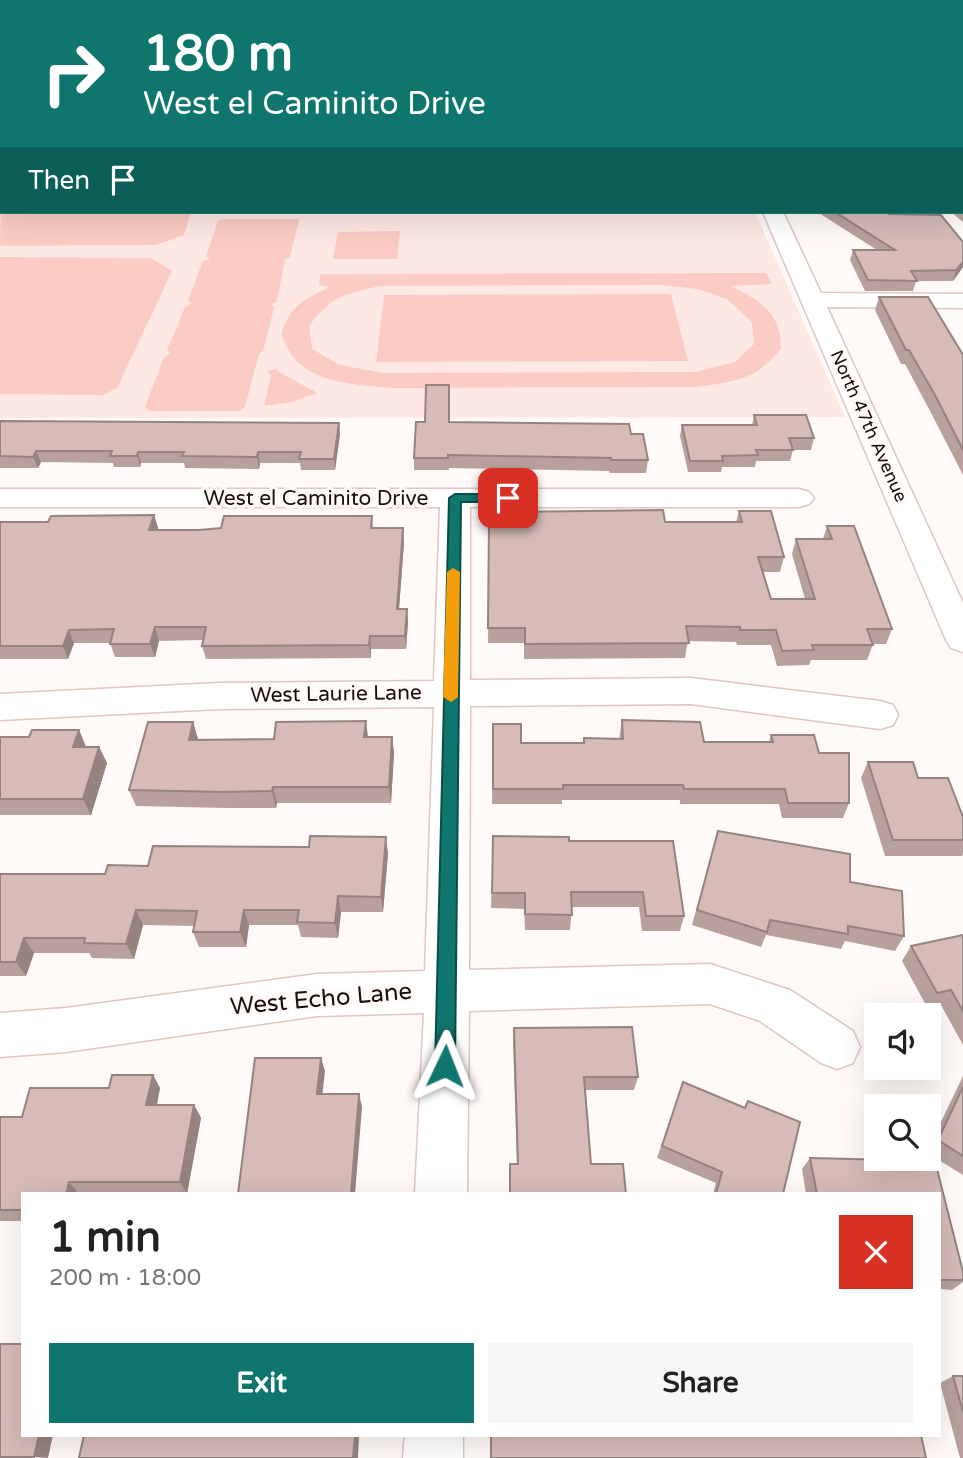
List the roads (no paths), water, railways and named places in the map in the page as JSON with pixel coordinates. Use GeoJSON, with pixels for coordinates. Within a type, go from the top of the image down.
{"type":"FeatureCollection","features":[{"type":"Feature","properties":{"kind":"street","name":"North 47th Avenue"},"geometry":{"type":"LineString","coordinates":[[774,214],[963,640]]}},
{"type":"Feature","properties":{"kind":"street"},"geometry":{"type":"LineString","coordinates":[[813,300],[960,305]]}},
{"type":"Feature","properties":{"kind":"street","name":"West el Caminito Drive"},"geometry":{"type":"LineString","coordinates":[[0,498],[799,498]]}},
{"type":"Feature","properties":{"kind":"street"},"geometry":{"type":"LineString","coordinates":[[441,1192],[455,498]]}},
{"type":"Feature","properties":{"kind":"street","name":"West Laurie Lane"},"geometry":{"type":"LineString","coordinates":[[0,707],[219,696],[691,691],[880,715]]}},
{"type":"Feature","properties":{"kind":"street","name":"West Echo Lane"},"geometry":{"type":"LineString","coordinates":[[0,1035],[66,1030],[317,995],[447,989],[710,984],[774,1005],[837,1047]]}},
{"type":"Feature","properties":{"kind":"street"},"geometry":{"type":"LineString","coordinates":[[433,1458],[434,1437]]}}]}
